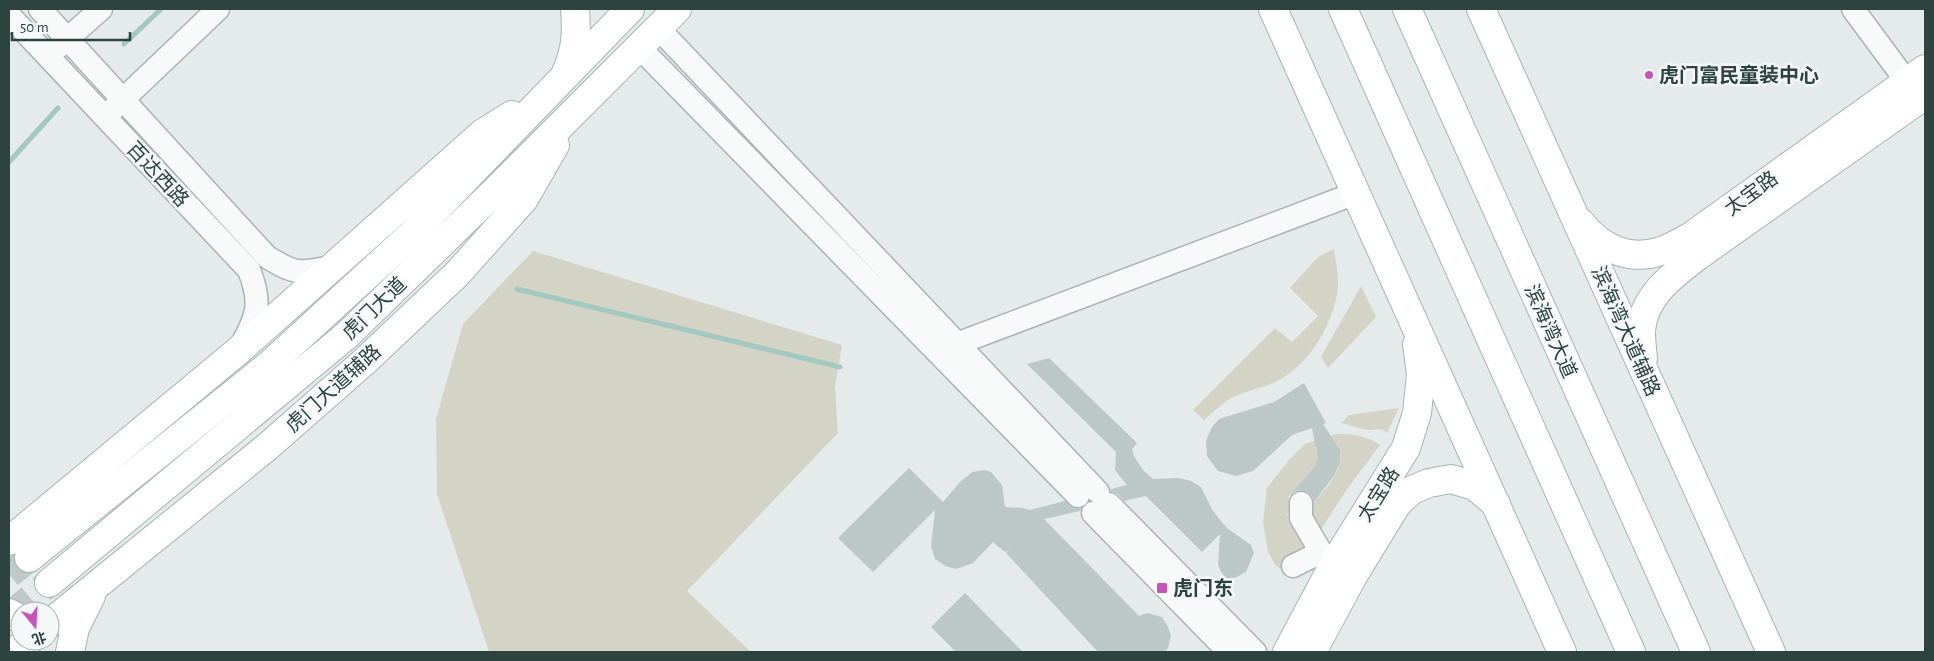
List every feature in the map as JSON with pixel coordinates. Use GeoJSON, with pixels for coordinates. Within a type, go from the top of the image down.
{"type":"FeatureCollection","features":[{"type":"Feature","properties":{"kind":"main road"},"geometry":{"type":"LineString","coordinates":[[13,544],[238,351],[483,133],[557,84],[574,54],[577,29],[575,9]]}},
{"type":"Feature","properties":{"kind":"main road","name":"虎门大道"},"geometry":{"type":"LineString","coordinates":[[13,544],[268,366],[412,234],[630,9]]}},
{"type":"Feature","properties":{"kind":"main road"},"geometry":{"type":"LineString","coordinates":[[1273,9],[1562,652]]}},
{"type":"Feature","properties":{"kind":"main road"},"geometry":{"type":"LineString","coordinates":[[1343,9],[1631,652]]}},
{"type":"Feature","properties":{"kind":"main road","name":"滨海湾大道"},"geometry":{"type":"LineString","coordinates":[[1407,9],[1696,652]]}},
{"type":"Feature","properties":{"kind":"main road","name":"滨海湾大道辅路"},"geometry":{"type":"LineString","coordinates":[[1481,9],[1771,652]]}},
{"type":"Feature","properties":{"kind":"main road","name":"虎门大道"},"geometry":{"type":"LineString","coordinates":[[49,583],[347,335],[573,114],[668,18]]}},
{"type":"Feature","properties":{"kind":"main road","name":"太宝路"},"geometry":{"type":"LineString","coordinates":[[1572,211],[1592,237],[1619,252],[1637,256],[1661,252],[1690,237],[1919,82]]}},
{"type":"Feature","properties":{"kind":"main road","name":"太宝路"},"geometry":{"type":"LineString","coordinates":[[1644,370],[1641,330],[1646,308],[1668,279],[1919,82]]}},
{"type":"Feature","properties":{"kind":"main road","name":"虎门大道辅路"},"geometry":{"type":"LineString","coordinates":[[60,613],[267,447],[365,361],[457,274],[524,199],[573,114]]}},
{"type":"Feature","properties":{"kind":"main road"},"geometry":{"type":"LineString","coordinates":[[1661,252],[1645,266],[1646,275],[1652,281],[1660,282],[1668,279]]}},
{"type":"Feature","properties":{"kind":"main road","name":"太宝路"},"geometry":{"type":"LineString","coordinates":[[1287,652],[1335,562],[1406,448],[1417,413],[1421,374],[1415,322]]}},
{"type":"Feature","properties":{"kind":"main road","name":"太宝路"},"geometry":{"type":"LineString","coordinates":[[1312,652],[1352,576],[1397,504],[1412,490],[1429,482],[1451,478],[1475,486],[1496,504]]}},
{"type":"Feature","properties":{"kind":"main road"},"geometry":{"type":"LineString","coordinates":[[70,652],[75,628],[95,586]]}},
{"type":"Feature","properties":{"kind":"main road"},"geometry":{"type":"LineString","coordinates":[[1755,617],[1763,652]]}},
{"type":"Feature","properties":{"kind":"street","name":"百达西路"},"geometry":{"type":"LineString","coordinates":[[40,9],[267,257],[289,270],[309,272],[331,267]]}},
{"type":"Feature","properties":{"kind":"street"},"geometry":{"type":"LineString","coordinates":[[48,56],[101,9]]}},
{"type":"Feature","properties":{"kind":"street"},"geometry":{"type":"LineString","coordinates":[[105,117],[218,9]]}},
{"type":"Feature","properties":{"kind":"street"},"geometry":{"type":"LineString","coordinates":[[1853,9],[1919,82]]}},
{"type":"Feature","properties":{"kind":"street","name":"百达西路"},"geometry":{"type":"LineString","coordinates":[[9,15],[249,270],[257,290],[257,307],[252,326],[238,351]]}},
{"type":"Feature","properties":{"kind":"street"},"geometry":{"type":"LineString","coordinates":[[668,18],[947,347]]}},
{"type":"Feature","properties":{"kind":"street"},"geometry":{"type":"LineString","coordinates":[[639,47],[947,347],[1095,501],[1229,652]]}},
{"type":"Feature","properties":{"kind":"street"},"geometry":{"type":"LineString","coordinates":[[947,347],[1356,192]]}},
{"type":"Feature","properties":{"kind":"street"},"geometry":{"type":"LineString","coordinates":[[1095,501],[1255,652]]}},
{"type":"Feature","properties":{"kind":"street"},"geometry":{"type":"LineString","coordinates":[[1293,566],[1321,552],[1301,518],[1301,503]]}},
{"type":"Feature","properties":{"kind":"shaded area"},"geometry":{"type":"Polygon","coordinates":[[[1334,249],[1338,278],[1337,295],[1324,332],[1310,354],[1281,379],[1228,400],[1204,420],[1193,410],[1275,328],[1292,342],[1318,316],[1290,288],[1318,257],[1334,249]]]}},
{"type":"Feature","properties":{"kind":"shaded area"},"geometry":{"type":"Polygon","coordinates":[[[533,251],[842,345],[835,387],[838,433],[687,591],[751,652],[489,652],[437,494],[436,419],[463,324],[533,251]]]}},
{"type":"Feature","properties":{"kind":"shaded area"},"geometry":{"type":"Polygon","coordinates":[[[1361,286],[1376,317],[1328,368],[1321,357],[1361,286]]]}},
{"type":"Feature","properties":{"kind":"shaded area"},"geometry":{"type":"Polygon","coordinates":[[[1399,408],[1387,433],[1381,429],[1369,430],[1341,423],[1349,415],[1399,408]]]}},
{"type":"Feature","properties":{"kind":"shaded area"},"geometry":{"type":"Polygon","coordinates":[[[1347,434],[1359,436],[1380,445],[1345,492],[1322,528],[1316,526],[1309,508],[1332,481],[1339,465],[1339,449],[1330,436],[1347,434]]]}},
{"type":"Feature","properties":{"kind":"shaded area"},"geometry":{"type":"Polygon","coordinates":[[[1328,436],[1315,446],[1318,458],[1314,467],[1288,497],[1294,500],[1287,515],[1310,550],[1296,578],[1276,566],[1268,552],[1263,522],[1267,488],[1289,460],[1305,444],[1328,436]]]}},
{"type":"Feature","properties":{"kind":"building"},"geometry":{"type":"Polygon","coordinates":[[[1049,358],[1137,443],[1132,449],[1135,458],[1143,470],[1153,479],[1179,478],[1191,481],[1201,487],[1213,511],[1227,528],[1251,545],[1254,553],[1246,572],[1235,578],[1226,578],[1221,572],[1218,564],[1220,534],[1202,552],[1146,496],[1124,501],[1118,494],[1111,491],[1111,489],[1127,485],[1115,470],[1116,452],[1027,364],[1049,358]]]}},
{"type":"Feature","properties":{"kind":"building"},"geometry":{"type":"Polygon","coordinates":[[[1304,383],[1326,423],[1323,424],[1340,450],[1340,463],[1334,476],[1314,502],[1308,492],[1301,490],[1295,491],[1288,497],[1314,467],[1318,458],[1312,428],[1292,435],[1253,471],[1236,476],[1218,471],[1207,456],[1206,441],[1212,427],[1219,419],[1274,402],[1304,383]]]}},
{"type":"Feature","properties":{"kind":"building"},"geometry":{"type":"Polygon","coordinates":[[[909,468],[943,502],[961,481],[972,472],[984,470],[991,472],[1002,485],[1005,507],[1030,510],[1065,501],[1074,508],[1081,509],[1080,511],[1044,519],[1139,616],[1147,613],[1162,617],[1171,636],[1168,648],[1165,652],[1098,652],[1006,553],[1009,550],[1005,552],[993,542],[973,563],[956,569],[945,566],[935,559],[931,546],[935,510],[873,572],[838,538],[909,468]]]}},
{"type":"Feature","properties":{"kind":"building"},"geometry":{"type":"Polygon","coordinates":[[[965,593],[1023,652],[956,652],[931,627],[965,593]]]}},
{"type":"Feature","properties":{"kind":"waterway"},"geometry":{"type":"LineString","coordinates":[[124,44],[161,9]]}},
{"type":"Feature","properties":{"kind":"waterway"},"geometry":{"type":"LineString","coordinates":[[9,162],[58,108]]}},
{"type":"Feature","properties":{"kind":"waterway"},"geometry":{"type":"LineString","coordinates":[[517,289],[840,367]]}},
{"type":"Feature","properties":{"kind":"tunnel"},"geometry":{"type":"LineString","coordinates":[[9,574],[29,558]]}},
{"type":"Feature","properties":{"kind":"tunnel"},"geometry":{"type":"LineString","coordinates":[[9,616],[49,583]]}},
{"type":"Feature","properties":{"kind":"place","name":"虎门富民童装中心"},"geometry":{"type":"Point","coordinates":[1649,75]}},
{"type":"Feature","properties":{"kind":"place","name":"虎门东"},"geometry":{"type":"Point","coordinates":[1162,588]}}]}
